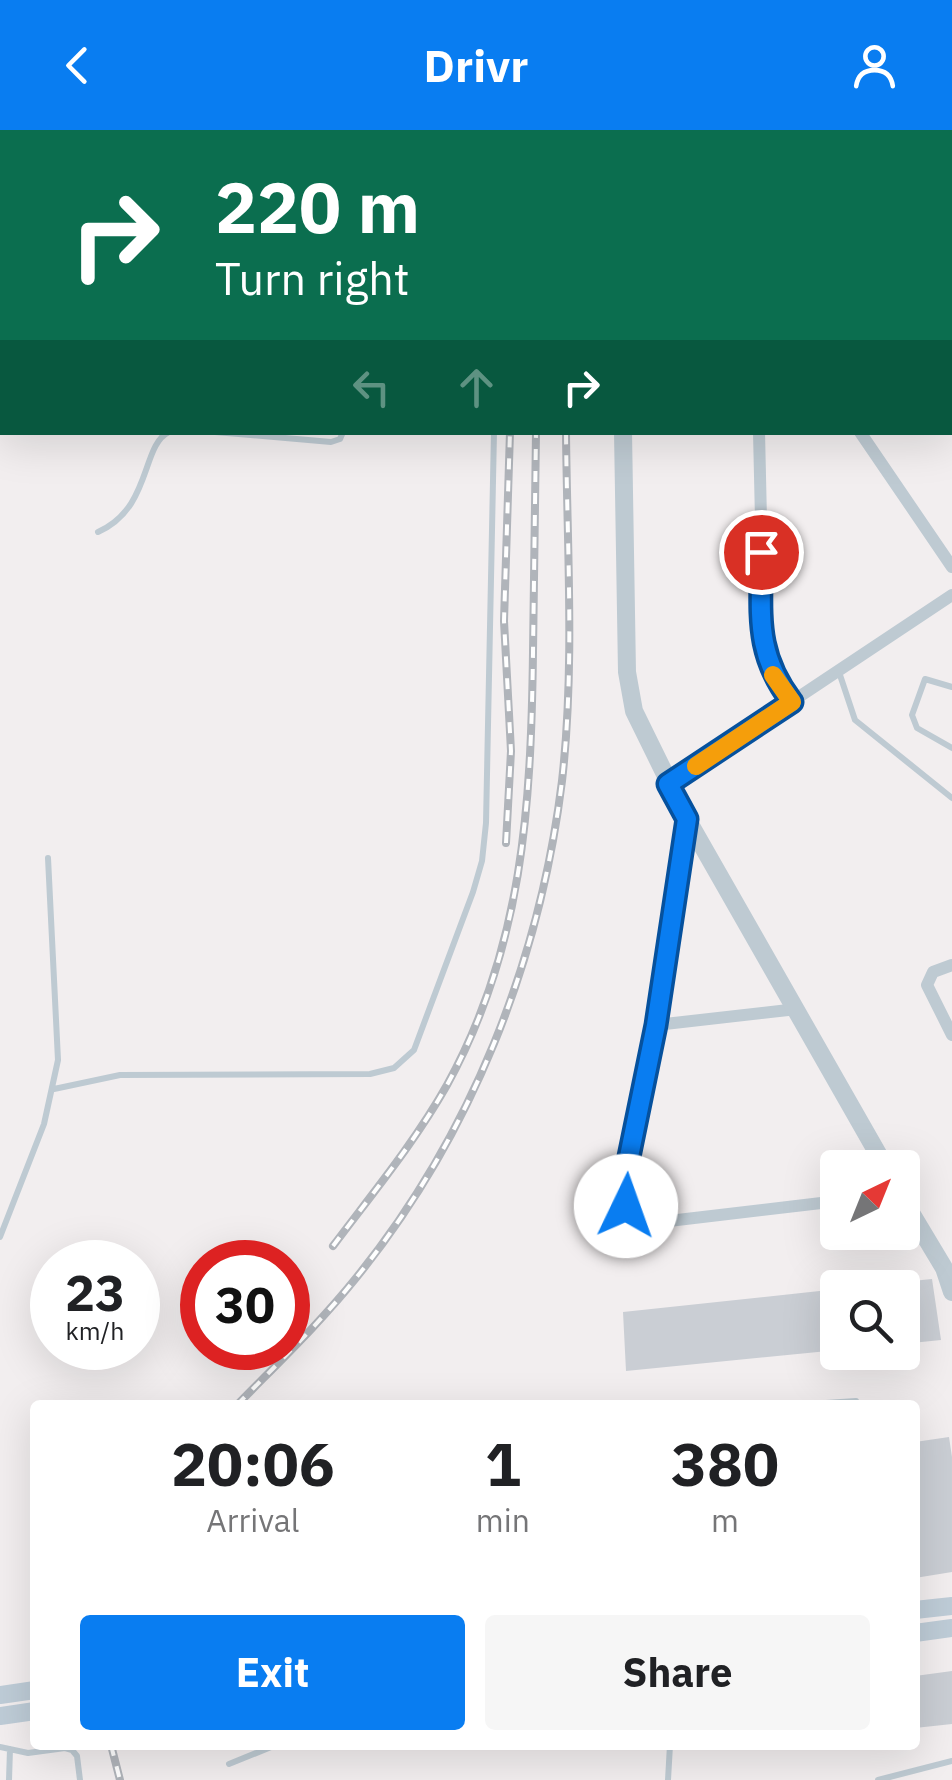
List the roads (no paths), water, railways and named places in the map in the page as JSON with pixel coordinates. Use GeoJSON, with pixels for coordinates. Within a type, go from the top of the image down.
{"type":"FeatureCollection","features":[{"type":"Feature","properties":{"kind":"main road"},"geometry":{"type":"LineString","coordinates":[[920,1609],[952,1606]]}},
{"type":"Feature","properties":{"kind":"main road"},"geometry":{"type":"LineString","coordinates":[[920,1632],[952,1628]]}},
{"type":"Feature","properties":{"kind":"main road"},"geometry":{"type":"LineString","coordinates":[[0,1695],[30,1691]]}},
{"type":"Feature","properties":{"kind":"main road"},"geometry":{"type":"LineString","coordinates":[[0,1716],[30,1712]]}},
{"type":"Feature","properties":{"kind":"street"},"geometry":{"type":"LineString","coordinates":[[623,435],[628,692],[640,726],[687,819],[876,1150]]}},
{"type":"Feature","properties":{"kind":"street"},"geometry":{"type":"LineString","coordinates":[[759,435],[764,651],[772,675],[792,702]]}},
{"type":"Feature","properties":{"kind":"street"},"geometry":{"type":"LineString","coordinates":[[862,435],[952,567]]}},
{"type":"Feature","properties":{"kind":"street"},"geometry":{"type":"LineString","coordinates":[[668,784],[952,595]]}},
{"type":"Feature","properties":{"kind":"street"},"geometry":{"type":"LineString","coordinates":[[687,819],[656,1025],[624,1181],[630,1213],[652,1224],[820,1203]]}},
{"type":"Feature","properties":{"kind":"street"},"geometry":{"type":"LineString","coordinates":[[952,965],[933,972],[927,985],[952,1035]]}},
{"type":"Feature","properties":{"kind":"street"},"geometry":{"type":"LineString","coordinates":[[656,1025],[797,1009]]}},
{"type":"Feature","properties":{"kind":"street"},"geometry":{"type":"LineString","coordinates":[[920,1225],[948,1266],[952,1292]]}},
{"type":"Feature","properties":{"kind":"lane"},"geometry":{"type":"LineString","coordinates":[[98,532],[126,514],[134,502],[162,435]]}},
{"type":"Feature","properties":{"kind":"lane"},"geometry":{"type":"LineString","coordinates":[[250,435],[330,442],[342,435]]}},
{"type":"Feature","properties":{"kind":"lane"},"geometry":{"type":"LineString","coordinates":[[54,1089],[120,1075],[370,1074],[394,1068],[414,1050],[482,860],[494,435]]}},
{"type":"Feature","properties":{"kind":"lane"},"geometry":{"type":"LineString","coordinates":[[839,670],[854,720],[952,798]]}},
{"type":"Feature","properties":{"kind":"lane"},"geometry":{"type":"LineString","coordinates":[[952,686],[925,679],[912,715],[917,728],[952,748]]}},
{"type":"Feature","properties":{"kind":"lane"},"geometry":{"type":"LineString","coordinates":[[0,1237],[54,1089],[58,1060],[48,858]]}},
{"type":"Feature","properties":{"kind":"lane"},"geometry":{"type":"LineString","coordinates":[[0,1747],[28,1753],[50,1750]]}},
{"type":"Feature","properties":{"kind":"lane"},"geometry":{"type":"LineString","coordinates":[[9,1780],[10,1749]]}},
{"type":"Feature","properties":{"kind":"lane"},"geometry":{"type":"LineString","coordinates":[[72,1750],[77,1756],[80,1780]]}},
{"type":"Feature","properties":{"kind":"lane"},"geometry":{"type":"LineString","coordinates":[[229,1764],[264,1750]]}},
{"type":"Feature","properties":{"kind":"lane"},"geometry":{"type":"LineString","coordinates":[[668,1780],[670,1750]]}},
{"type":"Feature","properties":{"kind":"lane"},"geometry":{"type":"LineString","coordinates":[[878,1780],[952,1761]]}},
{"type":"Feature","properties":{"kind":"railway"},"geometry":{"type":"LineString","coordinates":[[506,843],[511,751],[504,621],[510,435]]}},
{"type":"Feature","properties":{"kind":"railway"},"geometry":{"type":"LineString","coordinates":[[333,1246],[407,1147],[447,1085],[492,981],[507,928],[518,874],[529,765],[536,435]]}},
{"type":"Feature","properties":{"kind":"railway"},"geometry":{"type":"LineString","coordinates":[[242,1400],[328,1311],[397,1223],[466,1106],[517,980],[552,848],[566,738],[566,435]]}},
{"type":"Feature","properties":{"kind":"railway"},"geometry":{"type":"LineString","coordinates":[[112,1750],[120,1780]]}}]}
